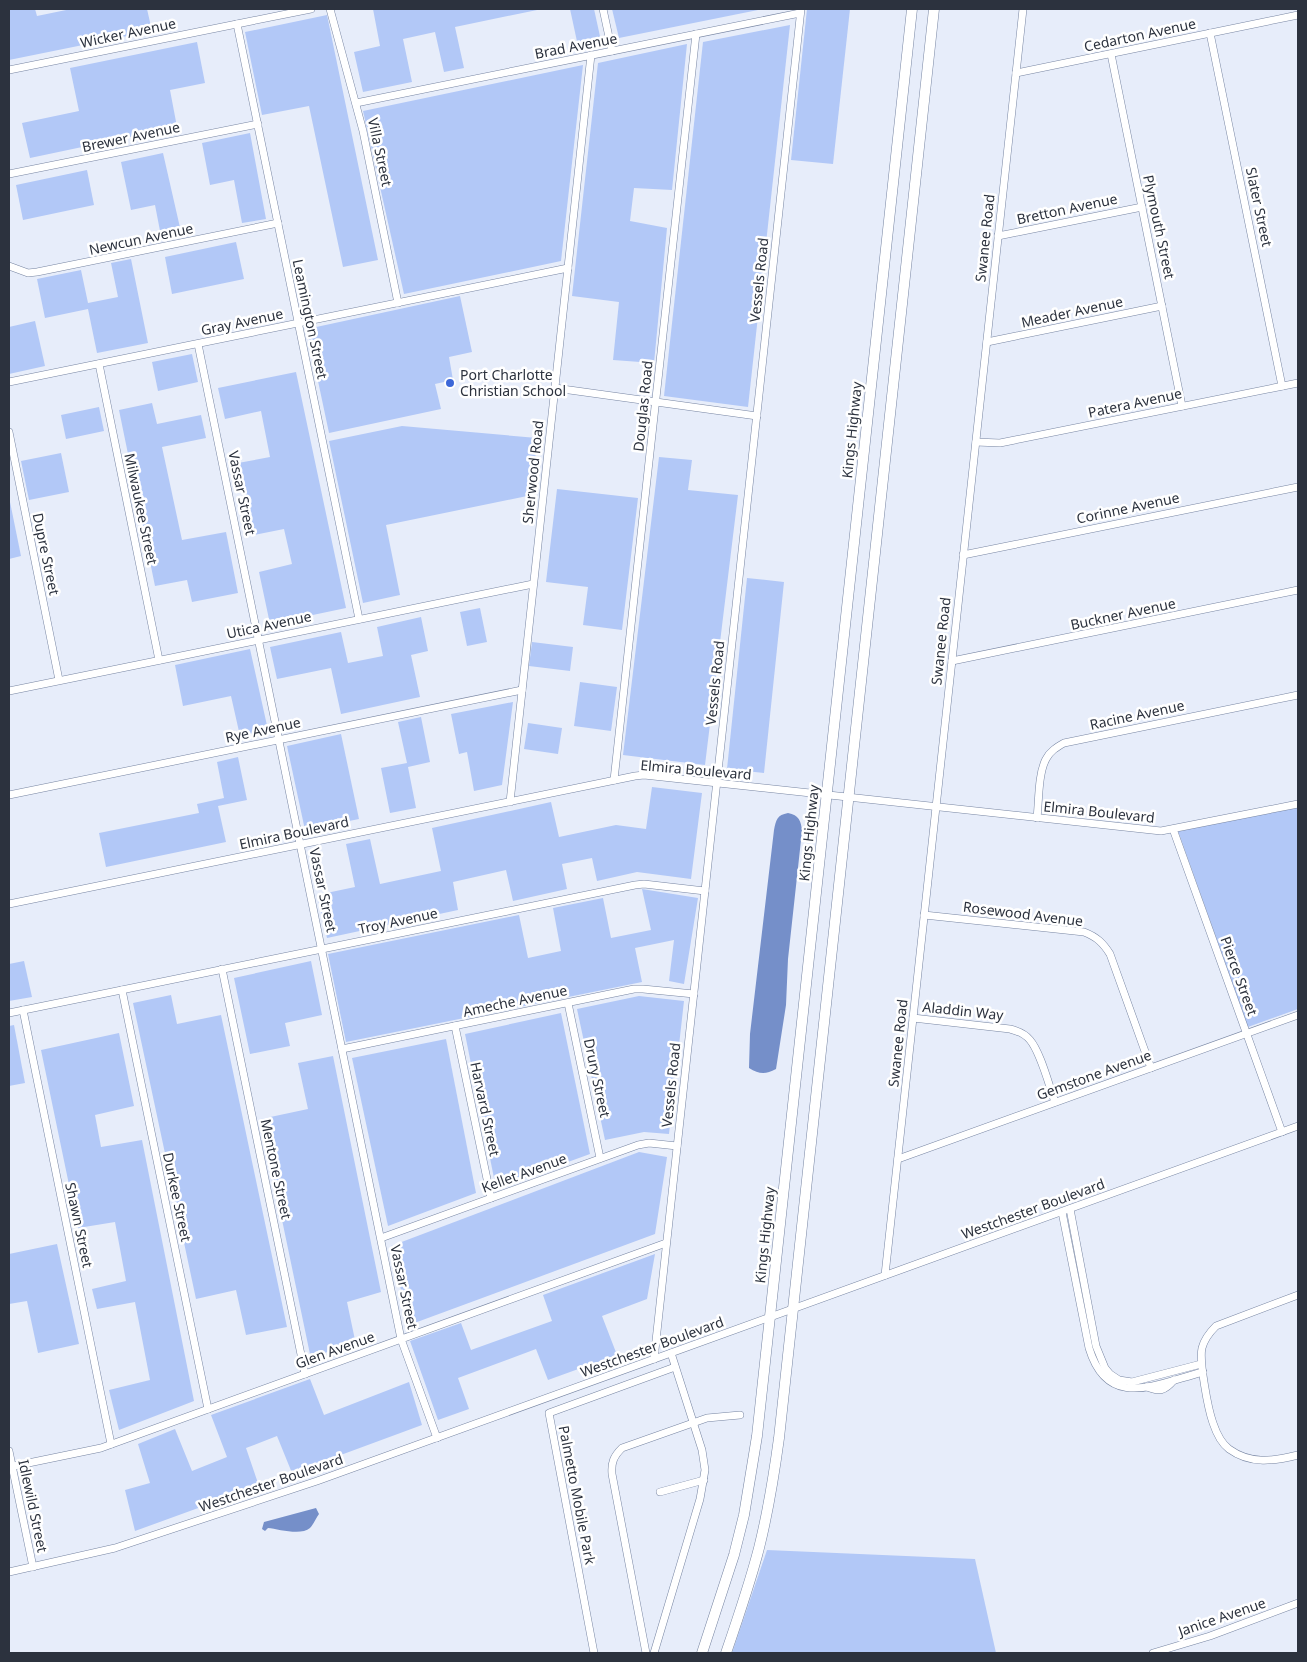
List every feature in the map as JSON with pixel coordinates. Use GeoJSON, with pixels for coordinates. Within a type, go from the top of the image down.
{"type":"FeatureCollection","features":[{"type":"Feature","properties":{"kind":"main road","name":"Kings Highway"},"geometry":{"type":"LineString","coordinates":[[702,1653],[727,1581],[744,1515],[756,1446],[912,9]]}},
{"type":"Feature","properties":{"kind":"main road"},"geometry":{"type":"LineString","coordinates":[[726,1653],[749,1583],[766,1520],[779,1438],[934,9]]}},
{"type":"Feature","properties":{"kind":"street","name":"Wicker Avenue"},"geometry":{"type":"LineString","coordinates":[[9,70],[311,9]]}},
{"type":"Feature","properties":{"kind":"street","name":"Villa Street"},"geometry":{"type":"LineString","coordinates":[[330,9],[363,131],[398,303]]}},
{"type":"Feature","properties":{"kind":"street"},"geometry":{"type":"LineString","coordinates":[[603,9],[612,51]]}},
{"type":"Feature","properties":{"kind":"street","name":"Swanee Road"},"geometry":{"type":"LineString","coordinates":[[885,1276],[1023,9]]}},
{"type":"Feature","properties":{"kind":"street","name":"Brad Avenue"},"geometry":{"type":"LineString","coordinates":[[356,104],[801,11]]}},
{"type":"Feature","properties":{"kind":"street","name":"Vessels Road"},"geometry":{"type":"LineString","coordinates":[[654,1359],[801,11]]}},
{"type":"Feature","properties":{"kind":"street","name":"Cedarton Avenue"},"geometry":{"type":"LineString","coordinates":[[1016,73],[1298,15]]}},
{"type":"Feature","properties":{"kind":"street","name":"Leamington Street"},"geometry":{"type":"LineString","coordinates":[[237,24],[359,619]]}},
{"type":"Feature","properties":{"kind":"street","name":"Slater Street"},"geometry":{"type":"LineString","coordinates":[[1210,33],[1282,386]]}},
{"type":"Feature","properties":{"kind":"street","name":"Douglas Road"},"geometry":{"type":"LineString","coordinates":[[614,780],[696,34]]}},
{"type":"Feature","properties":{"kind":"street","name":"Plymouth Street"},"geometry":{"type":"LineString","coordinates":[[1110,54],[1182,406]]}},
{"type":"Feature","properties":{"kind":"street","name":"Sherwood Road"},"geometry":{"type":"LineString","coordinates":[[510,802],[591,56]]}},
{"type":"Feature","properties":{"kind":"street","name":"Brewer Avenue"},"geometry":{"type":"LineString","coordinates":[[9,174],[258,124]]}},
{"type":"Feature","properties":{"kind":"street","name":"Bretton Avenue"},"geometry":{"type":"LineString","coordinates":[[998,236],[1142,207]]}},
{"type":"Feature","properties":{"kind":"street","name":"Newcun Avenue"},"geometry":{"type":"LineString","coordinates":[[9,266],[28,273],[37,272],[278,223]]}},
{"type":"Feature","properties":{"kind":"street","name":"Gray Avenue"},"geometry":{"type":"LineString","coordinates":[[9,382],[568,268]]}},
{"type":"Feature","properties":{"kind":"street","name":"Meader Avenue"},"geometry":{"type":"LineString","coordinates":[[986,342],[1162,306]]}},
{"type":"Feature","properties":{"kind":"street","name":"Vassar Street"},"geometry":{"type":"LineString","coordinates":[[198,344],[401,1339],[437,1438]]}},
{"type":"Feature","properties":{"kind":"street","name":"Milwaukee Street"},"geometry":{"type":"LineString","coordinates":[[99,364],[159,660]]}},
{"type":"Feature","properties":{"kind":"street","name":"Patera Avenue"},"geometry":{"type":"LineString","coordinates":[[976,442],[1000,443],[1298,382]]}},
{"type":"Feature","properties":{"kind":"street"},"geometry":{"type":"LineString","coordinates":[[555,388],[756,416]]}},
{"type":"Feature","properties":{"kind":"street","name":"Dupre Street"},"geometry":{"type":"LineString","coordinates":[[9,432],[59,680]]}},
{"type":"Feature","properties":{"kind":"street","name":"Corinne Avenue"},"geometry":{"type":"LineString","coordinates":[[963,555],[1298,486]]}},
{"type":"Feature","properties":{"kind":"street","name":"Utica Avenue"},"geometry":{"type":"LineString","coordinates":[[9,691],[533,584]]}},
{"type":"Feature","properties":{"kind":"street","name":"Buckner Avenue"},"geometry":{"type":"LineString","coordinates":[[952,661],[1298,590]]}},
{"type":"Feature","properties":{"kind":"street","name":"Rye Avenue"},"geometry":{"type":"LineString","coordinates":[[9,794],[522,690]]}},
{"type":"Feature","properties":{"kind":"street","name":"Racine Avenue"},"geometry":{"type":"LineString","coordinates":[[1037,818],[1042,769],[1046,758],[1054,749],[1064,743],[1298,695]]}},
{"type":"Feature","properties":{"kind":"street","name":"Elmira Boulevard"},"geometry":{"type":"LineString","coordinates":[[9,904],[644,775],[1161,832],[1298,804]]}},
{"type":"Feature","properties":{"kind":"street","name":"Pierce Street"},"geometry":{"type":"LineString","coordinates":[[1173,829],[1282,1132]]}},
{"type":"Feature","properties":{"kind":"street","name":"Troy Avenue"},"geometry":{"type":"LineString","coordinates":[[9,1013],[635,885],[644,884],[705,891]]}},
{"type":"Feature","properties":{"kind":"street","name":"Rosewood Avenue"},"geometry":{"type":"LineString","coordinates":[[924,915],[1084,932],[1095,936],[1104,944],[1110,954],[1151,1068]]}},
{"type":"Feature","properties":{"kind":"street","name":"Mentone Street"},"geometry":{"type":"LineString","coordinates":[[222,969],[305,1374]]}},
{"type":"Feature","properties":{"kind":"street","name":"Ameche Avenue"},"geometry":{"type":"LineString","coordinates":[[342,1049],[634,989],[694,994]]}},
{"type":"Feature","properties":{"kind":"street","name":"Durkee Street"},"geometry":{"type":"LineString","coordinates":[[122,990],[208,1409]]}},
{"type":"Feature","properties":{"kind":"street","name":"Drury Street"},"geometry":{"type":"LineString","coordinates":[[568,1003],[600,1158]]}},
{"type":"Feature","properties":{"kind":"street","name":"Shawn Street"},"geometry":{"type":"LineString","coordinates":[[22,1010],[111,1444]]}},
{"type":"Feature","properties":{"kind":"street","name":"Gemstone Avenue"},"geometry":{"type":"LineString","coordinates":[[898,1159],[1298,1014]]}},
{"type":"Feature","properties":{"kind":"street","name":"Aladdin Way"},"geometry":{"type":"LineString","coordinates":[[913,1018],[1010,1029],[1021,1033],[1030,1040],[1036,1050],[1055,1102]]}},
{"type":"Feature","properties":{"kind":"street","name":"Harvard Street"},"geometry":{"type":"LineString","coordinates":[[455,1026],[491,1198]]}},
{"type":"Feature","properties":{"kind":"street","name":"Westchester Boulevard"},"geometry":{"type":"LineString","coordinates":[[9,1572],[116,1548],[317,1482],[1298,1126]]}},
{"type":"Feature","properties":{"kind":"street","name":"Kellet Avenue"},"geometry":{"type":"LineString","coordinates":[[381,1238],[638,1145],[649,1143],[677,1146]]}},
{"type":"Feature","properties":{"kind":"street"},"geometry":{"type":"LineString","coordinates":[[1066,1210],[1093,1350],[1112,1379],[1125,1388],[1137,1389],[1146,1387],[1160,1390],[1165,1389],[1177,1376]]}},
{"type":"Feature","properties":{"kind":"street","name":"Glen Avenue"},"geometry":{"type":"LineString","coordinates":[[10,1466],[101,1448],[666,1243]]}},
{"type":"Feature","properties":{"kind":"street"},"geometry":{"type":"LineString","coordinates":[[1298,1295],[1216,1326],[1207,1336],[1202,1347],[1202,1368],[1212,1422],[1221,1440],[1227,1447],[1247,1458],[1261,1461],[1276,1461],[1298,1455]]}},
{"type":"Feature","properties":{"kind":"street"},"geometry":{"type":"LineString","coordinates":[[654,1653],[704,1480],[702,1450],[671,1353]]}},
{"type":"Feature","properties":{"kind":"street","name":"Palmetto Mobile Park"},"geometry":{"type":"LineString","coordinates":[[594,1653],[549,1414],[675,1367]]}},
{"type":"Feature","properties":{"kind":"street"},"geometry":{"type":"LineString","coordinates":[[1112,1379],[1132,1382],[1177,1376],[1202,1368]]}},
{"type":"Feature","properties":{"kind":"street"},"geometry":{"type":"LineString","coordinates":[[646,1653],[612,1474],[612,1464],[615,1455],[622,1448],[707,1418],[740,1415]]}},
{"type":"Feature","properties":{"kind":"street","name":"Idlewild Street"},"geometry":{"type":"LineString","coordinates":[[9,1451],[10,1466],[34,1567]]}},
{"type":"Feature","properties":{"kind":"street"},"geometry":{"type":"LineString","coordinates":[[660,1492],[704,1480]]}},
{"type":"Feature","properties":{"kind":"street","name":"Janice Avenue"},"geometry":{"type":"LineString","coordinates":[[1153,1653],[1210,1636],[1298,1603]]}},
{"type":"Feature","properties":{"kind":"shaded area"},"geometry":{"type":"Polygon","coordinates":[[[9,9],[35,9],[37,16],[71,9],[147,9],[152,31],[9,60],[9,9]]]}},
{"type":"Feature","properties":{"kind":"shaded area"},"geometry":{"type":"Polygon","coordinates":[[[373,9],[542,9],[455,27],[464,68],[444,72],[435,32],[403,39],[412,82],[363,92],[354,52],[380,46],[373,9]]]}},
{"type":"Feature","properties":{"kind":"shaded area"},"geometry":{"type":"Polygon","coordinates":[[[570,9],[594,9],[601,41],[578,46],[570,9]]]}},
{"type":"Feature","properties":{"kind":"shaded area"},"geometry":{"type":"Polygon","coordinates":[[[612,9],[763,9],[619,38],[612,9]]]}},
{"type":"Feature","properties":{"kind":"shaded area"},"geometry":{"type":"Polygon","coordinates":[[[807,9],[850,9],[833,164],[791,160],[807,9]]]}},
{"type":"Feature","properties":{"kind":"shaded area"},"geometry":{"type":"Polygon","coordinates":[[[327,15],[378,260],[343,267],[309,106],[262,115],[245,32],[327,15]]]}},
{"type":"Feature","properties":{"kind":"shaded area"},"geometry":{"type":"Polygon","coordinates":[[[790,25],[748,407],[664,396],[703,42],[790,25]]]}},
{"type":"Feature","properties":{"kind":"shaded area"},"geometry":{"type":"Polygon","coordinates":[[[197,42],[205,83],[170,90],[177,127],[30,158],[22,123],[79,111],[70,68],[197,42]]]}},
{"type":"Feature","properties":{"kind":"shaded area"},"geometry":{"type":"Polygon","coordinates":[[[687,44],[672,190],[634,188],[630,221],[667,228],[654,363],[613,360],[619,302],[572,296],[598,63],[687,44]]]}},
{"type":"Feature","properties":{"kind":"shaded area"},"geometry":{"type":"Polygon","coordinates":[[[583,65],[561,261],[404,294],[363,111],[583,65]]]}},
{"type":"Feature","properties":{"kind":"shaded area"},"geometry":{"type":"Polygon","coordinates":[[[250,133],[266,219],[242,223],[234,180],[210,185],[202,143],[250,133]]]}},
{"type":"Feature","properties":{"kind":"shaded area"},"geometry":{"type":"Polygon","coordinates":[[[163,153],[181,232],[161,236],[155,205],[131,210],[121,162],[163,153]]]}},
{"type":"Feature","properties":{"kind":"shaded area"},"geometry":{"type":"Polygon","coordinates":[[[87,170],[94,205],[23,220],[16,185],[87,170]]]}},
{"type":"Feature","properties":{"kind":"shaded area"},"geometry":{"type":"Polygon","coordinates":[[[236,242],[244,279],[172,294],[165,257],[236,242]]]}},
{"type":"Feature","properties":{"kind":"shaded area"},"geometry":{"type":"Polygon","coordinates":[[[131,259],[148,343],[97,353],[88,309],[45,318],[37,279],[81,270],[88,303],[118,297],[111,263],[131,259]]]}},
{"type":"Feature","properties":{"kind":"shaded area"},"geometry":{"type":"Polygon","coordinates":[[[460,296],[472,352],[449,357],[453,380],[435,384],[441,409],[329,433],[307,329],[460,296]]]}},
{"type":"Feature","properties":{"kind":"shaded area"},"geometry":{"type":"Polygon","coordinates":[[[35,321],[45,366],[9,374],[9,327],[35,321]]]}},
{"type":"Feature","properties":{"kind":"shaded area"},"geometry":{"type":"Polygon","coordinates":[[[192,354],[198,382],[158,391],[152,362],[192,354]]]}},
{"type":"Feature","properties":{"kind":"shaded area"},"geometry":{"type":"Polygon","coordinates":[[[296,372],[346,608],[270,624],[259,572],[292,564],[284,529],[254,535],[238,463],[270,457],[261,411],[225,419],[218,388],[296,372]]]}},
{"type":"Feature","properties":{"kind":"shaded area"},"geometry":{"type":"Polygon","coordinates":[[[152,403],[157,424],[201,415],[206,438],[162,447],[182,540],[226,532],[238,593],[192,602],[187,580],[155,586],[119,410],[152,403]]]}},
{"type":"Feature","properties":{"kind":"shaded area"},"geometry":{"type":"Polygon","coordinates":[[[99,407],[104,431],[66,439],[61,415],[99,407]]]}},
{"type":"Feature","properties":{"kind":"shaded area"},"geometry":{"type":"Polygon","coordinates":[[[402,426],[537,438],[532,495],[386,525],[400,595],[363,603],[329,441],[402,426]]]}},
{"type":"Feature","properties":{"kind":"shaded area"},"geometry":{"type":"Polygon","coordinates":[[[61,453],[69,492],[29,500],[21,461],[61,453]]]}},
{"type":"Feature","properties":{"kind":"shaded area"},"geometry":{"type":"Polygon","coordinates":[[[659,457],[692,460],[688,490],[738,495],[705,765],[623,755],[659,457]]]}},
{"type":"Feature","properties":{"kind":"shaded area"},"geometry":{"type":"Polygon","coordinates":[[[557,489],[638,498],[622,630],[583,625],[588,587],[546,582],[557,489]]]}},
{"type":"Feature","properties":{"kind":"shaded area"},"geometry":{"type":"Polygon","coordinates":[[[9,497],[21,556],[9,559],[9,497]]]}},
{"type":"Feature","properties":{"kind":"shaded area"},"geometry":{"type":"Polygon","coordinates":[[[747,578],[784,582],[764,773],[727,769],[747,578]]]}},
{"type":"Feature","properties":{"kind":"shaded area"},"geometry":{"type":"Polygon","coordinates":[[[480,608],[487,642],[467,646],[460,612],[480,608]]]}},
{"type":"Feature","properties":{"kind":"shaded area"},"geometry":{"type":"Polygon","coordinates":[[[421,617],[428,651],[411,655],[420,697],[341,714],[331,668],[277,679],[270,647],[341,632],[348,663],[383,656],[377,627],[421,617]]]}},
{"type":"Feature","properties":{"kind":"shaded area"},"geometry":{"type":"Polygon","coordinates":[[[532,642],[573,647],[570,671],[529,666],[532,642]]]}},
{"type":"Feature","properties":{"kind":"shaded area"},"geometry":{"type":"Polygon","coordinates":[[[250,649],[268,730],[240,736],[231,696],[183,706],[175,665],[250,649]]]}},
{"type":"Feature","properties":{"kind":"shaded area"},"geometry":{"type":"Polygon","coordinates":[[[580,682],[617,687],[611,731],[574,726],[580,682]]]}},
{"type":"Feature","properties":{"kind":"shaded area"},"geometry":{"type":"Polygon","coordinates":[[[513,702],[502,785],[474,791],[467,752],[459,754],[451,714],[513,702]]]}},
{"type":"Feature","properties":{"kind":"shaded area"},"geometry":{"type":"Polygon","coordinates":[[[421,717],[430,762],[408,767],[416,808],[390,813],[381,768],[407,763],[398,722],[421,717]]]}},
{"type":"Feature","properties":{"kind":"shaded area"},"geometry":{"type":"Polygon","coordinates":[[[528,723],[562,728],[558,754],[524,749],[528,723]]]}},
{"type":"Feature","properties":{"kind":"shaded area"},"geometry":{"type":"Polygon","coordinates":[[[341,734],[359,819],[305,830],[287,746],[341,734]]]}},
{"type":"Feature","properties":{"kind":"shaded area"},"geometry":{"type":"Polygon","coordinates":[[[238,757],[247,800],[218,806],[226,842],[106,867],[99,833],[199,813],[197,804],[224,798],[217,762],[238,757]]]}},
{"type":"Feature","properties":{"kind":"shaded area"},"geometry":{"type":"Polygon","coordinates":[[[652,787],[702,793],[691,879],[637,872],[597,881],[592,858],[562,864],[567,889],[513,901],[506,870],[453,882],[458,910],[327,938],[317,895],[355,887],[346,844],[370,839],[380,884],[441,871],[432,828],[551,802],[559,837],[616,825],[646,829],[652,787]]]}},
{"type":"Feature","properties":{"kind":"shaded area"},"geometry":{"type":"Polygon","coordinates":[[[1298,807],[1298,1009],[1248,1027],[1178,831],[1298,807]]]}},
{"type":"Feature","properties":{"kind":"shaded area"},"geometry":{"type":"Polygon","coordinates":[[[788,813],[795,815],[799,819],[802,831],[788,959],[786,1005],[776,1069],[762,1073],[749,1068],[750,1034],[775,823],[781,815],[788,813]]]}},
{"type":"Feature","properties":{"kind":"shaded area"},"geometry":{"type":"Polygon","coordinates":[[[642,889],[698,898],[684,984],[669,981],[674,940],[635,948],[642,982],[346,1042],[328,954],[519,915],[528,958],[561,951],[553,908],[603,898],[611,938],[651,930],[642,889]]]}},
{"type":"Feature","properties":{"kind":"shaded area"},"geometry":{"type":"Polygon","coordinates":[[[24,961],[32,997],[9,1001],[9,964],[24,961]]]}},
{"type":"Feature","properties":{"kind":"shaded area"},"geometry":{"type":"Polygon","coordinates":[[[311,961],[322,1015],[285,1023],[290,1046],[250,1054],[234,978],[311,961]]]}},
{"type":"Feature","properties":{"kind":"shaded area"},"geometry":{"type":"Polygon","coordinates":[[[171,995],[177,1024],[221,1015],[287,1327],[246,1335],[236,1290],[196,1299],[133,1003],[171,995]]]}},
{"type":"Feature","properties":{"kind":"shaded area"},"geometry":{"type":"Polygon","coordinates":[[[639,996],[684,1001],[669,1134],[644,1132],[605,1140],[577,1009],[639,996]]]}},
{"type":"Feature","properties":{"kind":"shaded area"},"geometry":{"type":"Polygon","coordinates":[[[561,1013],[590,1154],[496,1188],[465,1034],[561,1013]]]}},
{"type":"Feature","properties":{"kind":"shaded area"},"geometry":{"type":"Polygon","coordinates":[[[14,1025],[25,1083],[9,1086],[9,1026],[14,1025]]]}},
{"type":"Feature","properties":{"kind":"shaded area"},"geometry":{"type":"Polygon","coordinates":[[[119,1033],[134,1106],[95,1115],[101,1147],[142,1140],[194,1401],[119,1430],[109,1390],[150,1380],[135,1302],[97,1309],[92,1289],[126,1281],[115,1222],[78,1228],[41,1050],[119,1033]]]}},
{"type":"Feature","properties":{"kind":"shaded area"},"geometry":{"type":"Polygon","coordinates":[[[446,1039],[476,1193],[388,1226],[352,1058],[446,1039]]]}},
{"type":"Feature","properties":{"kind":"shaded area"},"geometry":{"type":"Polygon","coordinates":[[[333,1056],[381,1292],[347,1302],[355,1340],[311,1359],[261,1119],[308,1109],[298,1063],[333,1056]]]}},
{"type":"Feature","properties":{"kind":"shaded area"},"geometry":{"type":"Polygon","coordinates":[[[639,1152],[667,1157],[655,1234],[409,1325],[391,1246],[639,1152]]]}},
{"type":"Feature","properties":{"kind":"shaded area"},"geometry":{"type":"Polygon","coordinates":[[[57,1244],[79,1344],[38,1353],[27,1301],[9,1304],[9,1254],[57,1244]]]}},
{"type":"Feature","properties":{"kind":"shaded area"},"geometry":{"type":"Polygon","coordinates":[[[655,1254],[647,1299],[602,1316],[617,1355],[548,1380],[536,1349],[458,1378],[469,1409],[438,1420],[410,1341],[461,1323],[471,1350],[552,1321],[543,1295],[655,1254]]]}},
{"type":"Feature","properties":{"kind":"shaded area"},"geometry":{"type":"Polygon","coordinates":[[[310,1379],[324,1415],[409,1382],[422,1425],[292,1473],[277,1436],[246,1448],[259,1486],[135,1531],[125,1490],[150,1483],[138,1444],[175,1429],[192,1471],[227,1457],[211,1415],[310,1379]]]}},
{"type":"Feature","properties":{"kind":"shaded area"},"geometry":{"type":"Polygon","coordinates":[[[316,1508],[319,1514],[311,1527],[301,1532],[268,1528],[265,1531],[262,1529],[264,1522],[316,1508]]]}},
{"type":"Feature","properties":{"kind":"shaded area"},"geometry":{"type":"Polygon","coordinates":[[[767,1550],[975,1559],[996,1653],[732,1653],[767,1550]]]}},
{"type":"Feature","properties":{"kind":"place","name":"Port Charlotte Christian School"},"geometry":{"type":"Point","coordinates":[450,383]}}]}
